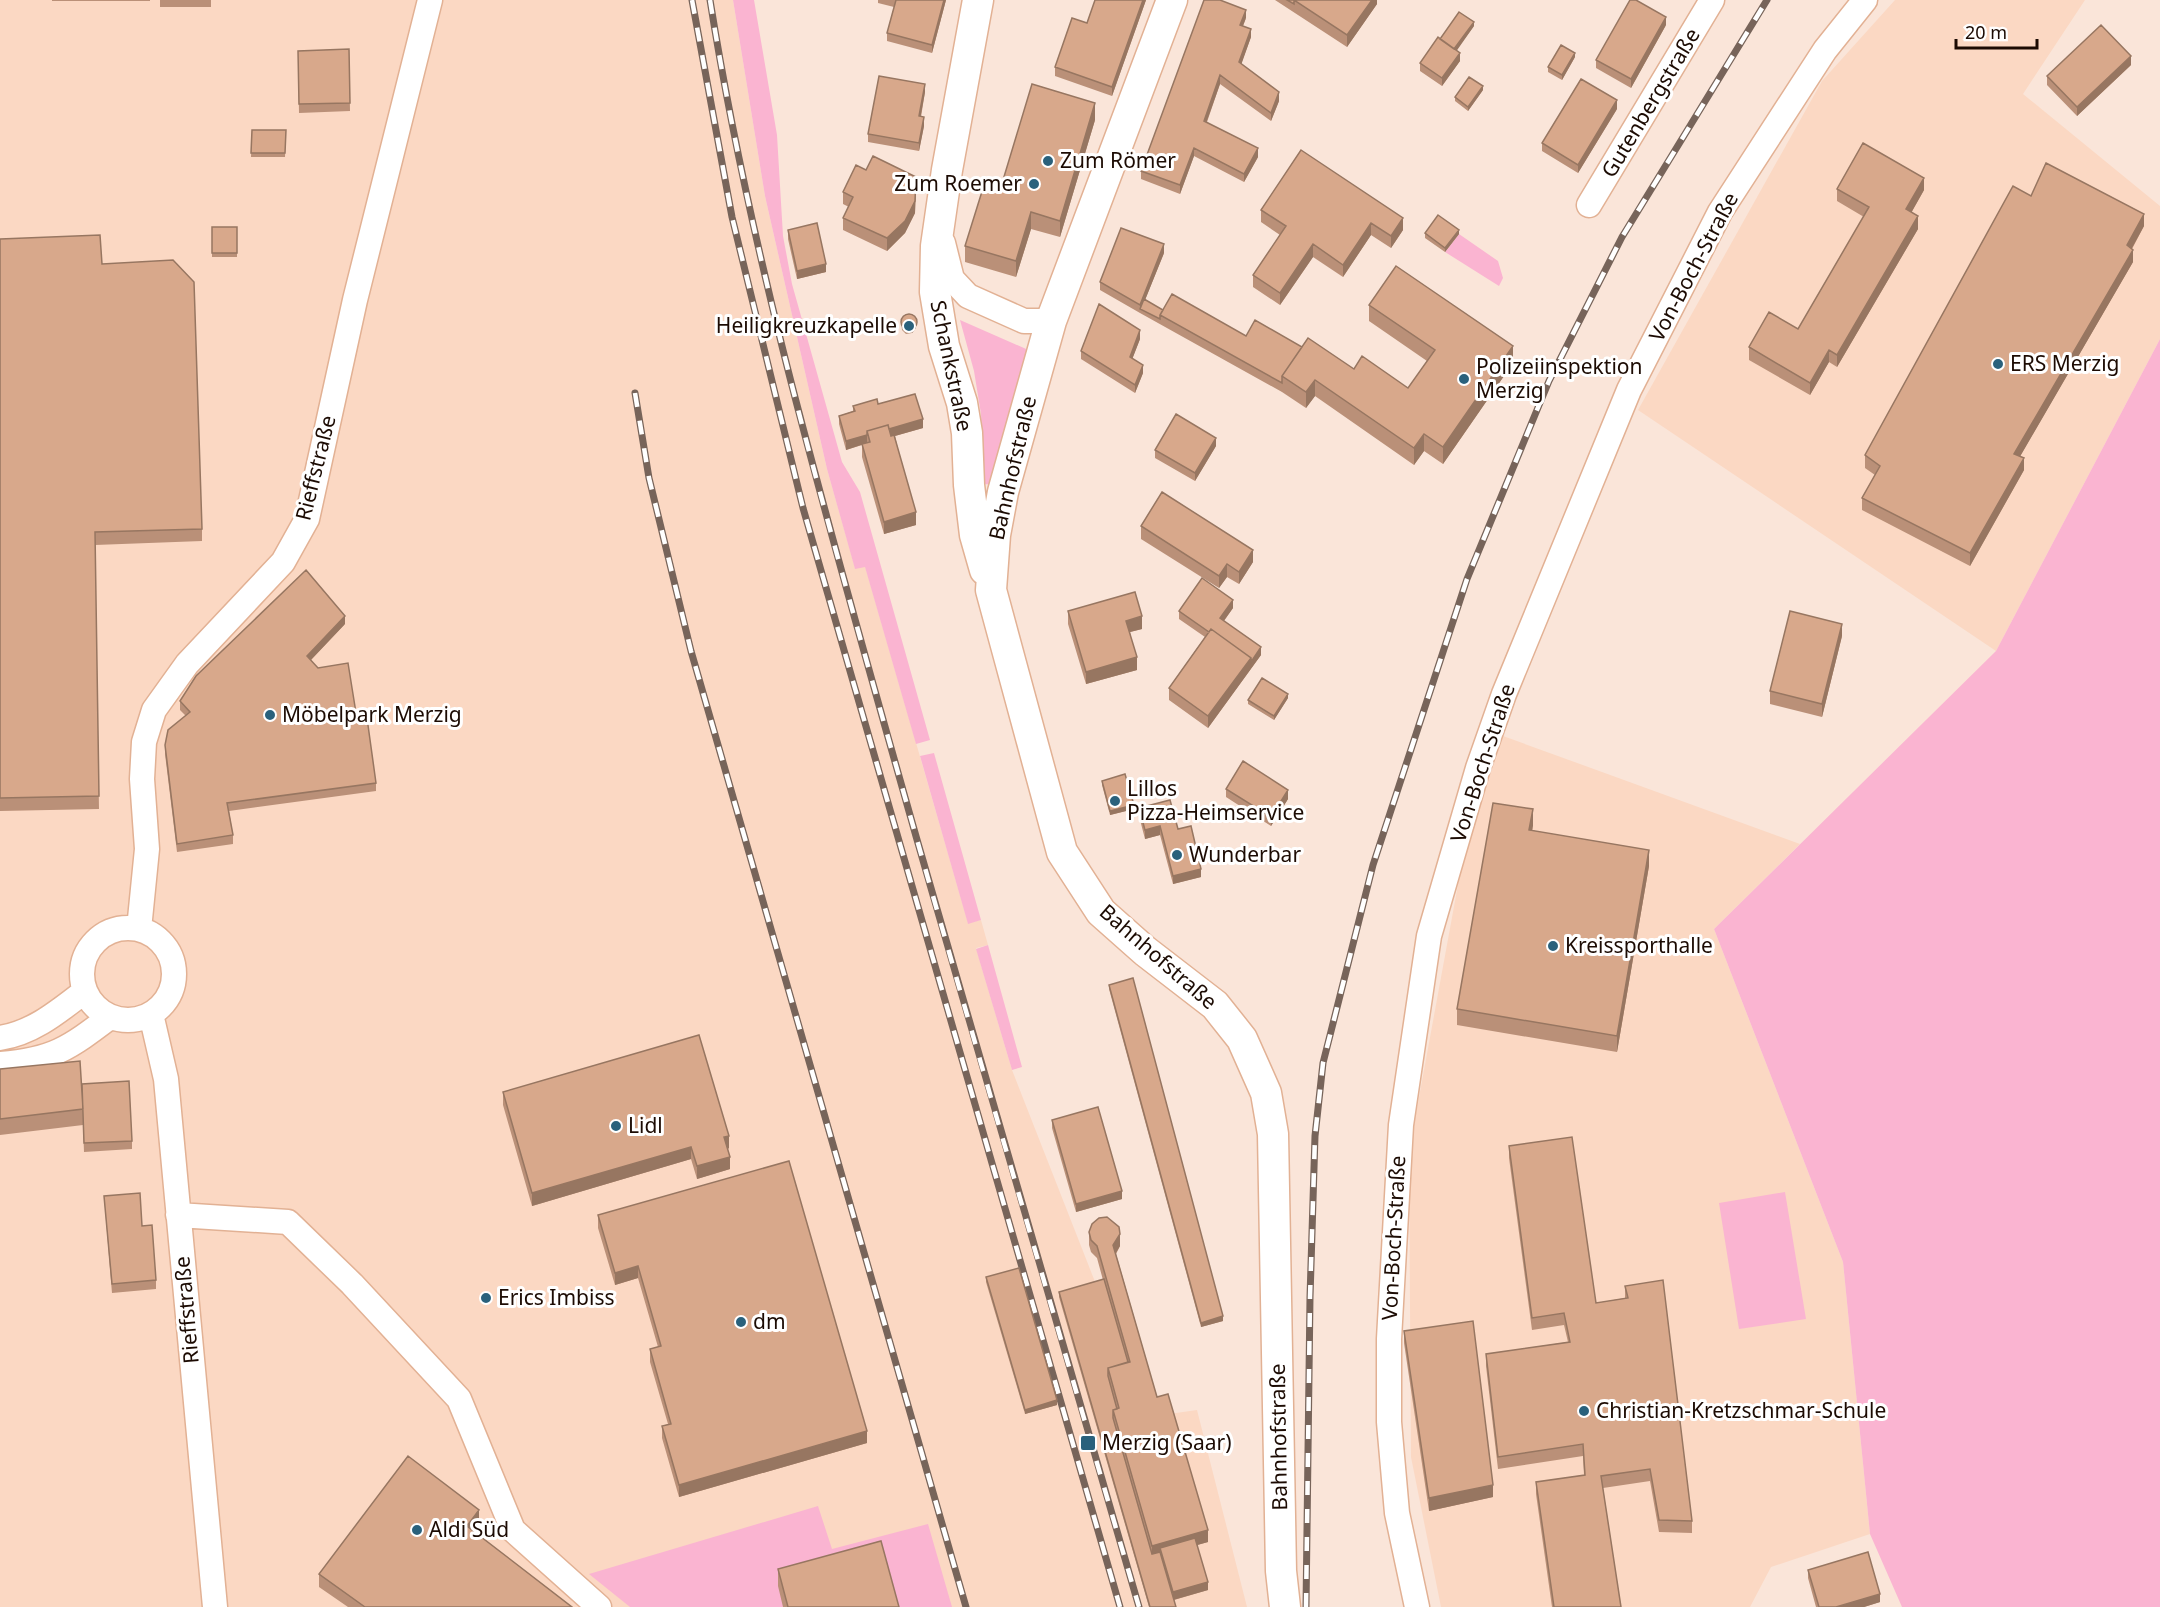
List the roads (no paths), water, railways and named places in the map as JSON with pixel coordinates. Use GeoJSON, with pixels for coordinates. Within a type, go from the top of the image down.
{"type":"FeatureCollection","features":[{"type":"Feature","properties":{"kind":"street","name":"Rieffstraße"},"geometry":{"type":"LineString","coordinates":[[139,929],[147,849],[142,779],[144,742],[154,710],[187,664],[283,562],[307,519],[355,300],[430,0]]}},
{"type":"Feature","properties":{"kind":"street","name":"Schankstraße"},"geometry":{"type":"LineString","coordinates":[[978,0],[936,246],[938,320],[962,403],[967,433],[969,485],[975,535],[991,590]]}},
{"type":"Feature","properties":{"kind":"street","name":"Bahnhofstraße"},"geometry":{"type":"LineString","coordinates":[[1172,0],[1051,321],[1003,492],[995,535],[991,590],[1062,852],[1101,912],[1145,951],[1215,1005],[1242,1039],[1266,1093],[1273,1134],[1281,1572],[1285,1607]]}},
{"type":"Feature","properties":{"kind":"street","name":"Gutenbergstraße"},"geometry":{"type":"LineString","coordinates":[[1589,205],[1712,0]]}},
{"type":"Feature","properties":{"kind":"street","name":"Von-Boch-Straße"},"geometry":{"type":"LineString","coordinates":[[1417,1607],[1397,1513],[1389,1422],[1389,1339],[1401,1125],[1429,936],[1478,768],[1504,694],[1629,390],[1720,212],[1825,50],[1864,0]]}},
{"type":"Feature","properties":{"kind":"street"},"geometry":{"type":"LineString","coordinates":[[942,204],[943,246],[952,279],[968,296],[1024,321],[1051,321]]}},
{"type":"Feature","properties":{"kind":"street"},"geometry":{"type":"LineString","coordinates":[[139,929],[161,942],[169,952],[174,965],[174,980],[170,993],[162,1005],[151,1014],[131,1020],[110,1017],[90,1002],[85,991],[83,964],[87,952],[97,940],[117,930],[139,929]]}},
{"type":"Feature","properties":{"kind":"street"},"geometry":{"type":"LineString","coordinates":[[0,1038],[13,1036],[32,1028],[85,991]]}},
{"type":"Feature","properties":{"kind":"street","name":"Rieffstraße"},"geometry":{"type":"LineString","coordinates":[[151,1014],[164,1060],[215,1607]]}},
{"type":"Feature","properties":{"kind":"street"},"geometry":{"type":"LineString","coordinates":[[0,1064],[43,1059],[68,1046],[110,1017]]}},
{"type":"Feature","properties":{"kind":"street"},"geometry":{"type":"LineString","coordinates":[[178,1215],[288,1222],[352,1284],[459,1399],[513,1530],[599,1607]]}},
{"type":"Feature","properties":{"kind":"railway"},"geometry":{"type":"LineString","coordinates":[[692,0],[732,217],[803,508],[1120,1607]]}},
{"type":"Feature","properties":{"kind":"railway"},"geometry":{"type":"LineString","coordinates":[[710,0],[744,183],[786,364],[810,454],[947,944],[1139,1607]]}},
{"type":"Feature","properties":{"kind":"railway"},"geometry":{"type":"LineString","coordinates":[[1306,1607],[1310,1297],[1315,1136],[1323,1063],[1373,865],[1467,579],[1549,381],[1622,237],[1767,0]]}},
{"type":"Feature","properties":{"kind":"railway"},"geometry":{"type":"LineString","coordinates":[[635,393],[649,478],[691,651],[966,1607]]}},
{"type":"Feature","properties":{"kind":"place","name":"Zum Römer"},"geometry":{"type":"Point","coordinates":[1048,161]}},
{"type":"Feature","properties":{"kind":"place","name":"Zum Roemer"},"geometry":{"type":"Point","coordinates":[1034,184]}},
{"type":"Feature","properties":{"kind":"place","name":"Heiligkreuzkapelle"},"geometry":{"type":"Point","coordinates":[909,326]}},
{"type":"Feature","properties":{"kind":"place","name":"ERS Merzig"},"geometry":{"type":"Point","coordinates":[1998,364]}},
{"type":"Feature","properties":{"kind":"place","name":"Polizeiinspektion Merzig"},"geometry":{"type":"Point","coordinates":[1464,379]}},
{"type":"Feature","properties":{"kind":"place","name":"Möbelpark Merzig"},"geometry":{"type":"Point","coordinates":[270,715]}},
{"type":"Feature","properties":{"kind":"place","name":"Lillos Pizza-Heimservice"},"geometry":{"type":"Point","coordinates":[1115,801]}},
{"type":"Feature","properties":{"kind":"place","name":"Wunderbar"},"geometry":{"type":"Point","coordinates":[1177,855]}},
{"type":"Feature","properties":{"kind":"place","name":"Kreissporthalle"},"geometry":{"type":"Point","coordinates":[1553,946]}},
{"type":"Feature","properties":{"kind":"place","name":"Lidl"},"geometry":{"type":"Point","coordinates":[616,1126]}},
{"type":"Feature","properties":{"kind":"place","name":"Erics Imbiss"},"geometry":{"type":"Point","coordinates":[486,1298]}},
{"type":"Feature","properties":{"kind":"place","name":"dm"},"geometry":{"type":"Point","coordinates":[741,1322]}},
{"type":"Feature","properties":{"kind":"place","name":"Christian-Kretzschmar-Schule"},"geometry":{"type":"Point","coordinates":[1584,1411]}},
{"type":"Feature","properties":{"kind":"place","name":"Merzig (Saar)"},"geometry":{"type":"Point","coordinates":[1088,1443]}},
{"type":"Feature","properties":{"kind":"place","name":"Aldi Süd"},"geometry":{"type":"Point","coordinates":[417,1530]}}]}
